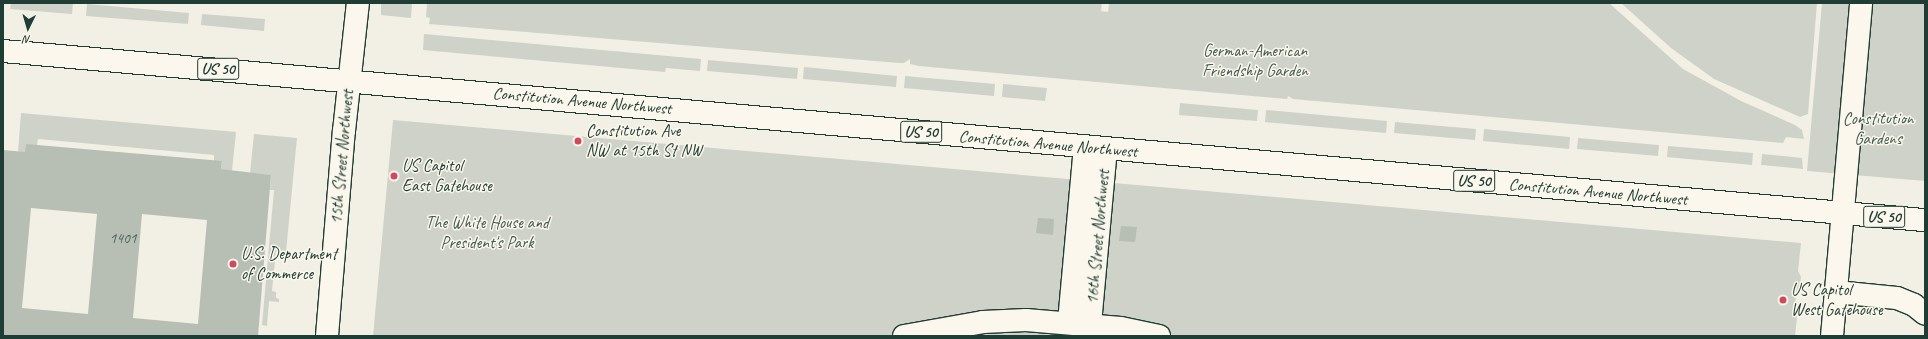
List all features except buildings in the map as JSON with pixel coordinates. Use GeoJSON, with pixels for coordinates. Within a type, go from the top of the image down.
{"type":"FeatureCollection","features":[{"type":"Feature","properties":{"kind":"main road","name":"15th Street Northwest"},"geometry":{"type":"LineString","coordinates":[[327,336],[349,81],[358,3]]}},
{"type":"Feature","properties":{"kind":"main road"},"geometry":{"type":"LineString","coordinates":[[1832,336],[1861,3]]}},
{"type":"Feature","properties":{"kind":"main road","name":"Constitution Avenue Northwest"},"geometry":{"type":"LineString","coordinates":[[3,51],[1925,220]]}},
{"type":"Feature","properties":{"kind":"main road","name":"16th Street Northwest"},"geometry":{"type":"LineString","coordinates":[[1080,323],[1096,148]]}},
{"type":"Feature","properties":{"kind":"main road"},"geometry":{"type":"LineString","coordinates":[[1836,292],[1897,298],[1914,306],[1925,314]]}},
{"type":"Feature","properties":{"kind":"main road"},"geometry":{"type":"LineString","coordinates":[[904,336],[983,322],[1026,320],[1080,323],[1159,336]]}},
{"type":"Feature","properties":{"kind":"green space"},"geometry":{"type":"Polygon","coordinates":[[[11,3],[73,3],[72,14],[10,9],[11,3]]]}},
{"type":"Feature","properties":{"kind":"green space"},"geometry":{"type":"Polygon","coordinates":[[[381,3],[412,3],[411,18],[381,15],[381,3]]]}},
{"type":"Feature","properties":{"kind":"green space","name":"German-American Friendship Garden"},"geometry":{"type":"Polygon","coordinates":[[[427,3],[1102,3],[1101,11],[1108,12],[1109,3],[1609,3],[1683,69],[1741,101],[1795,125],[1802,130],[1804,139],[1786,137],[1783,143],[1293,99],[1288,96],[1287,99],[919,66],[910,64],[910,59],[904,63],[899,63],[429,24],[430,18],[426,17],[427,3]]]}},
{"type":"Feature","properties":{"kind":"green space"},"geometry":{"type":"Polygon","coordinates":[[[1621,3],[1817,3],[1808,114],[1800,117],[1714,79],[1671,48],[1621,3]]]}},
{"type":"Feature","properties":{"kind":"green space","name":"Constitution Gardens"},"geometry":{"type":"Polygon","coordinates":[[[1822,3],[1925,3],[1925,181],[1807,171],[1822,3]]]}},
{"type":"Feature","properties":{"kind":"green space"},"geometry":{"type":"Polygon","coordinates":[[[87,4],[189,13],[188,24],[86,16],[87,4]]]}},
{"type":"Feature","properties":{"kind":"green space"},"geometry":{"type":"Polygon","coordinates":[[[202,14],[265,19],[264,31],[201,25],[202,14]]]}},
{"type":"Feature","properties":{"kind":"green space"},"geometry":{"type":"Polygon","coordinates":[[[424,34],[701,59],[700,71],[666,68],[665,72],[423,50],[424,34]]]}},
{"type":"Feature","properties":{"kind":"green space"},"geometry":{"type":"Polygon","coordinates":[[[708,60],[798,68],[797,79],[707,71],[708,60]]]}},
{"type":"Feature","properties":{"kind":"green space"},"geometry":{"type":"Polygon","coordinates":[[[804,67],[897,76],[896,87],[803,79],[804,67]]]}},
{"type":"Feature","properties":{"kind":"green space"},"geometry":{"type":"Polygon","coordinates":[[[905,76],[995,84],[994,96],[904,88],[905,76]]]}},
{"type":"Feature","properties":{"kind":"green space"},"geometry":{"type":"Polygon","coordinates":[[[1003,84],[1047,88],[1045,101],[1002,97],[1003,84]]]}},
{"type":"Feature","properties":{"kind":"green space"},"geometry":{"type":"Polygon","coordinates":[[[1180,103],[1258,110],[1257,121],[1179,115],[1180,103]]]}},
{"type":"Feature","properties":{"kind":"green space"},"geometry":{"type":"Polygon","coordinates":[[[1266,110],[1387,121],[1386,133],[1265,122],[1266,110]]]}},
{"type":"Feature","properties":{"kind":"green space"},"geometry":{"type":"Polygon","coordinates":[[[21,113],[236,132],[232,171],[221,169],[222,162],[214,161],[214,155],[38,139],[37,145],[25,152],[18,152],[21,113]]]}},
{"type":"Feature","properties":{"kind":"green space","name":"The White House and President's Park"},"geometry":{"type":"Polygon","coordinates":[[[393,120],[1801,243],[1798,271],[1801,277],[1799,293],[1796,293],[1795,307],[1798,308],[1795,336],[373,336],[393,120]]]}},
{"type":"Feature","properties":{"kind":"green space"},"geometry":{"type":"Polygon","coordinates":[[[1395,122],[1476,129],[1475,140],[1394,133],[1395,122]]]}},
{"type":"Feature","properties":{"kind":"green space"},"geometry":{"type":"Polygon","coordinates":[[[1484,129],[1570,137],[1569,149],[1483,141],[1484,129]]]}},
{"type":"Feature","properties":{"kind":"green space"},"geometry":{"type":"Polygon","coordinates":[[[254,134],[297,138],[286,252],[276,251],[272,291],[276,292],[276,298],[279,299],[279,302],[269,301],[267,326],[262,325],[274,190],[270,190],[271,175],[250,173],[254,134]]]}},
{"type":"Feature","properties":{"kind":"green space"},"geometry":{"type":"Polygon","coordinates":[[[1578,138],[1659,145],[1658,156],[1577,149],[1578,138]]]}},
{"type":"Feature","properties":{"kind":"green space"},"geometry":{"type":"Polygon","coordinates":[[[1668,146],[1753,153],[1752,165],[1667,157],[1668,146]]]}},
{"type":"Feature","properties":{"kind":"green space"},"geometry":{"type":"Polygon","coordinates":[[[1762,154],[1802,158],[1803,169],[1761,165],[1762,154]]]}},
{"type":"Feature","properties":{"kind":"place","name":"Constitution Ave NW at 15th St NW"},"geometry":{"type":"Point","coordinates":[578,141]}},
{"type":"Feature","properties":{"kind":"place","name":"US Capitol East Gatehouse"},"geometry":{"type":"Point","coordinates":[394,176]}},
{"type":"Feature","properties":{"kind":"place","name":"U.S. Department of Commerce"},"geometry":{"type":"Point","coordinates":[233,264]}},
{"type":"Feature","properties":{"kind":"place","name":"US Capitol West Gatehouse"},"geometry":{"type":"Point","coordinates":[1783,300]}}]}
